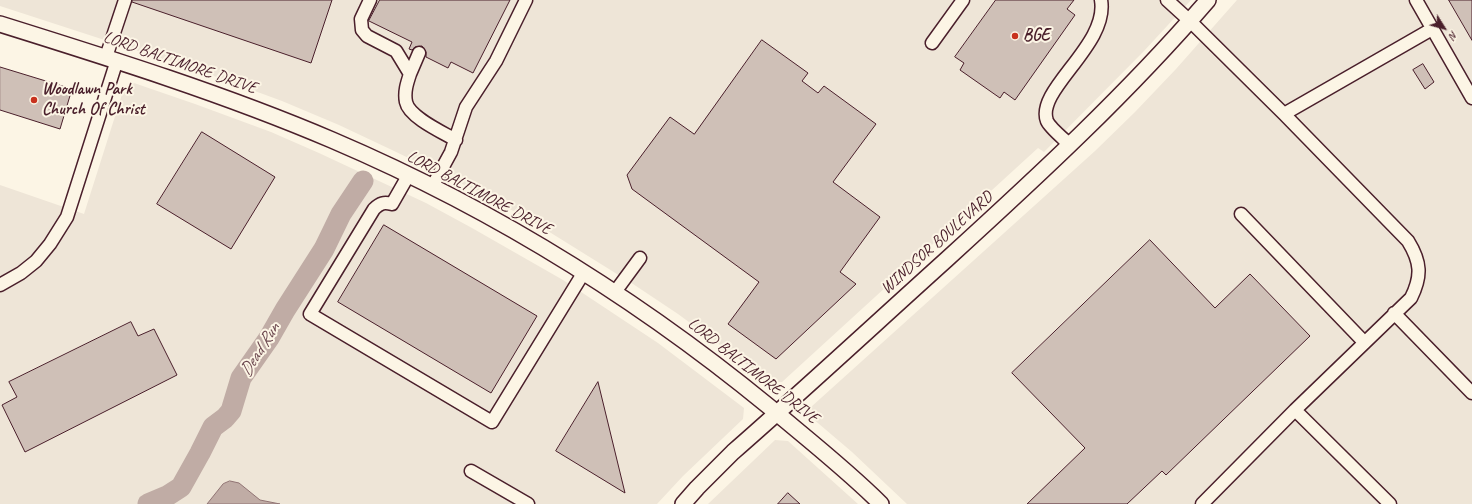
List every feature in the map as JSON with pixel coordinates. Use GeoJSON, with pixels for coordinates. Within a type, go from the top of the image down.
{"type":"FeatureCollection","features":[{"type":"Feature","properties":{"kind":"main road","name":"WINDSOR BOULEVARD"},"geometry":{"type":"LineString","coordinates":[[683,504],[733,452],[778,413],[1043,172],[1118,98],[1208,0]]}},
{"type":"Feature","properties":{"kind":"main road","name":"LORD BALTIMORE DRIVE"},"geometry":{"type":"LineString","coordinates":[[0,24],[200,88],[276,117],[333,141],[432,187],[479,211],[584,272],[716,363],[778,413],[882,504]]}},
{"type":"Feature","properties":{"kind":"street"},"geometry":{"type":"LineString","coordinates":[[0,284],[21,273],[36,261],[50,244],[67,217],[111,59],[125,0]]}},
{"type":"Feature","properties":{"kind":"street"},"geometry":{"type":"LineString","coordinates":[[370,0],[360,19],[362,30],[367,36],[396,51],[410,74]]}},
{"type":"Feature","properties":{"kind":"street"},"geometry":{"type":"LineString","coordinates":[[432,187],[456,140],[459,124],[466,107],[496,60],[526,0]]}},
{"type":"Feature","properties":{"kind":"street"},"geometry":{"type":"LineString","coordinates":[[932,43],[963,0]]}},
{"type":"Feature","properties":{"kind":"street"},"geometry":{"type":"LineString","coordinates":[[1070,146],[1048,123],[1045,115],[1046,106],[1050,96],[1088,44],[1097,29],[1101,14],[1101,0]]}},
{"type":"Feature","properties":{"kind":"street"},"geometry":{"type":"LineString","coordinates":[[1167,0],[1284,114],[1408,241],[1415,252],[1419,264],[1418,278],[1411,298],[1295,410],[1202,504]]}},
{"type":"Feature","properties":{"kind":"street"},"geometry":{"type":"LineString","coordinates":[[1416,0],[1472,98]]}},
{"type":"Feature","properties":{"kind":"street"},"geometry":{"type":"LineString","coordinates":[[1284,114],[1432,29]]}},
{"type":"Feature","properties":{"kind":"street"},"geometry":{"type":"LineString","coordinates":[[419,54],[405,90],[406,103],[413,114],[456,140]]}},
{"type":"Feature","properties":{"kind":"street"},"geometry":{"type":"LineString","coordinates":[[408,176],[392,204],[384,202],[374,209],[310,314],[492,422],[584,272]]}},
{"type":"Feature","properties":{"kind":"street"},"geometry":{"type":"LineString","coordinates":[[1241,214],[1364,342]]}},
{"type":"Feature","properties":{"kind":"street"},"geometry":{"type":"LineString","coordinates":[[615,292],[640,258]]}},
{"type":"Feature","properties":{"kind":"street"},"geometry":{"type":"LineString","coordinates":[[1394,313],[1472,393]]}},
{"type":"Feature","properties":{"kind":"street"},"geometry":{"type":"LineString","coordinates":[[1295,410],[1390,504]]}},
{"type":"Feature","properties":{"kind":"street"},"geometry":{"type":"LineString","coordinates":[[471,471],[528,504]]}},
{"type":"Feature","properties":{"kind":"shaded area"},"geometry":{"type":"Polygon","coordinates":[[[0,0],[1191,0],[1144,51],[1044,152],[1038,148],[782,382],[770,382],[678,314],[633,284],[543,228],[485,195],[339,125],[282,101],[203,72],[0,6],[0,0]]]}},
{"type":"Feature","properties":{"kind":"shaded area"},"geometry":{"type":"Polygon","coordinates":[[[1237,0],[1472,0],[1472,504],[907,504],[852,452],[812,418],[811,407],[1095,151],[1176,69],[1237,0]]]}},
{"type":"Feature","properties":{"kind":"shaded area"},"geometry":{"type":"Polygon","coordinates":[[[134,83],[271,132],[426,203],[472,228],[563,280],[658,343],[744,408],[743,419],[683,476],[657,504],[0,504],[0,185],[84,214],[124,88],[134,83]]]}},
{"type":"Feature","properties":{"kind":"shaded area"},"geometry":{"type":"Polygon","coordinates":[[[775,440],[788,441],[858,504],[708,504],[775,440]]]}},
{"type":"Feature","properties":{"kind":"shaded area"},"geometry":{"type":"Polygon","coordinates":[[[230,481],[239,483],[260,500],[280,504],[207,504],[223,484],[230,481]]]}},
{"type":"Feature","properties":{"kind":"building"},"geometry":{"type":"Polygon","coordinates":[[[132,0],[332,0],[311,63],[132,2],[132,0]]]}},
{"type":"Feature","properties":{"kind":"building"},"geometry":{"type":"Polygon","coordinates":[[[380,0],[510,0],[473,73],[451,62],[448,68],[426,57],[426,52],[422,46],[415,47],[412,50],[409,49],[412,42],[369,21],[380,0]]]}},
{"type":"Feature","properties":{"kind":"building","name":"BGE"},"geometry":{"type":"Polygon","coordinates":[[[996,0],[1074,0],[1067,9],[1075,15],[1015,100],[1004,92],[1000,98],[960,70],[964,63],[955,57],[996,0]]]}},
{"type":"Feature","properties":{"kind":"building"},"geometry":{"type":"Polygon","coordinates":[[[1449,0],[1472,0],[1472,40],[1449,0]]]}},
{"type":"Feature","properties":{"kind":"building"},"geometry":{"type":"Polygon","coordinates":[[[762,40],[808,73],[802,81],[818,93],[824,86],[876,124],[833,182],[880,217],[840,272],[856,284],[776,359],[728,324],[759,282],[632,189],[627,175],[670,117],[694,134],[762,40]]]}},
{"type":"Feature","properties":{"kind":"building"},"geometry":{"type":"Polygon","coordinates":[[[1423,64],[1434,82],[1425,89],[1413,70],[1423,64]]]}},
{"type":"Feature","properties":{"kind":"building","name":"Woodlawn Park Church Of Christ"},"geometry":{"type":"Polygon","coordinates":[[[0,67],[72,89],[60,129],[0,110],[0,67]]]}},
{"type":"Feature","properties":{"kind":"building"},"geometry":{"type":"Polygon","coordinates":[[[202,132],[275,177],[231,249],[157,204],[202,132]]]}},
{"type":"Feature","properties":{"kind":"building"},"geometry":{"type":"Polygon","coordinates":[[[384,225],[537,316],[491,393],[338,302],[384,225]]]}},
{"type":"Feature","properties":{"kind":"building"},"geometry":{"type":"Polygon","coordinates":[[[1150,240],[1215,308],[1250,274],[1310,336],[1166,475],[1162,471],[1127,504],[1027,504],[1085,448],[1012,373],[1150,240]]]}},
{"type":"Feature","properties":{"kind":"building"},"geometry":{"type":"Polygon","coordinates":[[[131,322],[138,336],[154,329],[177,375],[25,452],[2,405],[17,397],[9,382],[131,322]]]}},
{"type":"Feature","properties":{"kind":"building"},"geometry":{"type":"Polygon","coordinates":[[[598,382],[625,493],[556,451],[598,382]]]}},
{"type":"Feature","properties":{"kind":"building"},"geometry":{"type":"Polygon","coordinates":[[[788,493],[800,504],[778,504],[788,493]]]}},
{"type":"Feature","properties":{"kind":"waterway","name":"Dead Run"},"geometry":{"type":"LineString","coordinates":[[148,504],[167,496],[181,487],[213,427],[225,418],[231,411],[241,378],[269,338],[324,249],[341,214],[363,181]]}},
{"type":"Feature","properties":{"kind":"place","name":"BGE"},"geometry":{"type":"Point","coordinates":[1015,36]}},
{"type":"Feature","properties":{"kind":"place","name":"Woodlawn Park Church Of Christ"},"geometry":{"type":"Point","coordinates":[34,100]}}]}
